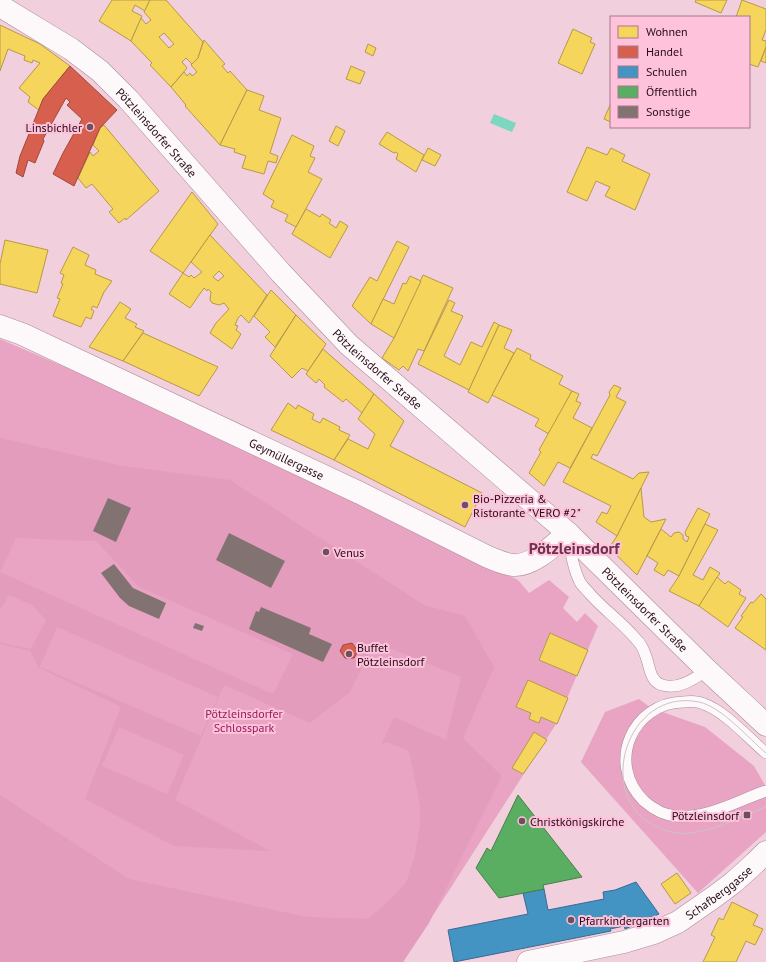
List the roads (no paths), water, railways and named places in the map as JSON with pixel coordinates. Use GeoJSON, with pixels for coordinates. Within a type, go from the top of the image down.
{"type":"FeatureCollection","features":[{"type":"Feature","properties":{"kind":"street","name":"Pötzleinsdorfer Straße"},"geometry":{"type":"LineString","coordinates":[[0,6],[71,49],[100,71],[128,99],[281,273],[349,345],[568,533],[707,670],[766,725]]}},
{"type":"Feature","properties":{"kind":"street","name":"Geymüllergasse"},"geometry":{"type":"LineString","coordinates":[[0,326],[22,334],[360,493],[505,564],[520,565],[528,563],[568,533]]}},
{"type":"Feature","properties":{"kind":"street","name":"Schafberggasse"},"geometry":{"type":"LineString","coordinates":[[528,962],[624,942],[654,933],[678,922],[734,882],[756,864],[766,852]]}},
{"type":"Feature","properties":{"kind":"lane"},"geometry":{"type":"LineString","coordinates":[[568,533],[572,561],[580,583],[595,600],[636,638],[646,655],[654,680],[661,684],[670,686],[681,684],[690,682],[707,670]]}},
{"type":"Feature","properties":{"kind":"lane"},"geometry":{"type":"LineString","coordinates":[[766,753],[724,715],[715,709],[699,702],[675,702],[655,709],[641,720],[631,734],[626,757],[628,774],[637,793],[649,805],[666,815],[700,816],[766,791]]}},
{"type":"Feature","properties":{"kind":"tram line"},"geometry":{"type":"LineString","coordinates":[[766,753],[726,716],[708,705],[699,702],[674,702],[653,711],[637,727],[627,748],[623,771],[626,793],[637,813],[657,827],[669,831],[685,833],[708,830],[766,807]]}},
{"type":"Feature","properties":{"kind":"place","name":"Linsbichler"},"geometry":{"type":"Point","coordinates":[90,127]}},
{"type":"Feature","properties":{"kind":"place","name":"Bio-Pizzeria & Ristorante \"VERO #2\""},"geometry":{"type":"Point","coordinates":[465,505]}},
{"type":"Feature","properties":{"kind":"place","name":"Venus"},"geometry":{"type":"Point","coordinates":[326,552]}},
{"type":"Feature","properties":{"kind":"place","name":"Buffet Pötzleinsdorf"},"geometry":{"type":"Point","coordinates":[349,654]}},
{"type":"Feature","properties":{"kind":"place","name":"Pötzleinsdorf"},"geometry":{"type":"Point","coordinates":[747,815]}},
{"type":"Feature","properties":{"kind":"place","name":"Christkönigskirche"},"geometry":{"type":"Point","coordinates":[522,821]}},
{"type":"Feature","properties":{"kind":"place","name":"Pfarrkindergarten"},"geometry":{"type":"Point","coordinates":[571,920]}},
{"type":"Feature","properties":{"kind":"district","name":"Pötzleinsdorf"},"geometry":{"type":"Point","coordinates":[574,548]}},
{"type":"Feature","properties":{"kind":"park label","name":"Pötzleinsdorfer Schlosspark"},"geometry":{"type":"Point","coordinates":[244,720]}}]}
